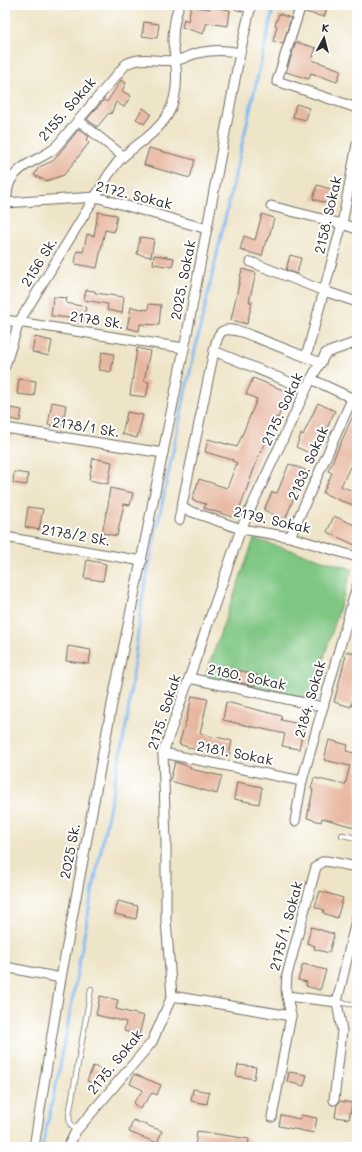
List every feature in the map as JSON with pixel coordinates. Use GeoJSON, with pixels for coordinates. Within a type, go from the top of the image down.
{"type":"FeatureCollection","features":[{"type":"Feature","properties":{"kind":"street","name":"2156 Sk."},"geometry":{"type":"LineString","coordinates":[[5,366],[19,322],[109,174],[123,156],[152,134],[168,114],[176,91],[177,75],[173,30],[179,5]]}},
{"type":"Feature","properties":{"kind":"street"},"geometry":{"type":"LineString","coordinates":[[238,5],[251,7]]}},
{"type":"Feature","properties":{"kind":"street"},"geometry":{"type":"LineString","coordinates":[[301,5],[277,81],[357,108]]}},
{"type":"Feature","properties":{"kind":"street","name":"2025. Sokak"},"geometry":{"type":"LineString","coordinates":[[142,561],[240,53],[251,7]]}},
{"type":"Feature","properties":{"kind":"street"},"geometry":{"type":"LineString","coordinates":[[176,60],[211,50],[226,50],[240,53]]}},
{"type":"Feature","properties":{"kind":"street","name":"2155. Sokak"},"geometry":{"type":"LineString","coordinates":[[6,203],[9,186],[15,174],[24,166],[54,149],[122,67],[131,61],[141,59],[176,60]]}},
{"type":"Feature","properties":{"kind":"street"},"geometry":{"type":"LineString","coordinates":[[78,120],[123,156]]}},
{"type":"Feature","properties":{"kind":"street","name":"2158. Sokak"},"geometry":{"type":"LineString","coordinates":[[306,357],[342,224],[357,144]]}},
{"type":"Feature","properties":{"kind":"street","name":"2172. Sokak"},"geometry":{"type":"LineString","coordinates":[[6,203],[96,197],[207,229]]}},
{"type":"Feature","properties":{"kind":"street"},"geometry":{"type":"LineString","coordinates":[[271,206],[342,224],[357,230]]}},
{"type":"Feature","properties":{"kind":"street"},"geometry":{"type":"LineString","coordinates":[[251,262],[324,291],[357,302]]}},
{"type":"Feature","properties":{"kind":"street","name":"2178 Sk."},"geometry":{"type":"LineString","coordinates":[[5,320],[184,348]]}},
{"type":"Feature","properties":{"kind":"street"},"geometry":{"type":"LineString","coordinates":[[179,520],[217,337],[220,333],[229,329],[242,332],[321,362]]}},
{"type":"Feature","properties":{"kind":"street","name":"2175. Sokak"},"geometry":{"type":"LineString","coordinates":[[68,1147],[76,1132],[152,1042],[172,996],[166,920],[166,828],[163,753],[241,529],[311,378],[326,353],[357,342]]}},
{"type":"Feature","properties":{"kind":"street"},"geometry":{"type":"LineString","coordinates":[[214,351],[306,389]]}},
{"type":"Feature","properties":{"kind":"street"},"geometry":{"type":"LineString","coordinates":[[311,378],[354,400]]}},
{"type":"Feature","properties":{"kind":"street","name":"2183. Sokak"},"geometry":{"type":"LineString","coordinates":[[290,538],[354,400]]}},
{"type":"Feature","properties":{"kind":"street","name":"2178/1 Sk."},"geometry":{"type":"LineString","coordinates":[[5,428],[163,453]]}},
{"type":"Feature","properties":{"kind":"street","name":"2179. Sokak"},"geometry":{"type":"LineString","coordinates":[[181,508],[241,529],[290,538],[357,557]]}},
{"type":"Feature","properties":{"kind":"street","name":"2178/2 Sk."},"geometry":{"type":"LineString","coordinates":[[5,537],[142,561]]}},
{"type":"Feature","properties":{"kind":"street","name":"2025 Sk."},"geometry":{"type":"LineString","coordinates":[[34,1147],[61,978],[113,699],[142,561]]}},
{"type":"Feature","properties":{"kind":"street","name":"2184. Sokak"},"geometry":{"type":"LineString","coordinates":[[295,821],[302,781],[357,586]]}},
{"type":"Feature","properties":{"kind":"street","name":"2180. Sokak"},"geometry":{"type":"LineString","coordinates":[[189,678],[322,707]]}},
{"type":"Feature","properties":{"kind":"street","name":"2181. Sokak"},"geometry":{"type":"LineString","coordinates":[[163,753],[302,781]]}},
{"type":"Feature","properties":{"kind":"street","name":"2175/1. Sokak"},"geometry":{"type":"LineString","coordinates":[[291,1016],[287,996],[287,975],[316,867],[322,862],[326,861],[357,867]]}},
{"type":"Feature","properties":{"kind":"street"},"geometry":{"type":"LineString","coordinates":[[334,1100],[342,1031],[337,1002],[357,916]]}},
{"type":"Feature","properties":{"kind":"street"},"geometry":{"type":"LineString","coordinates":[[5,968],[61,978]]}},
{"type":"Feature","properties":{"kind":"street"},"geometry":{"type":"LineString","coordinates":[[172,996],[291,1016],[272,1117]]}},
{"type":"Feature","properties":{"kind":"street"},"geometry":{"type":"LineString","coordinates":[[287,996],[337,1002]]}},
{"type":"Feature","properties":{"kind":"lane"},"geometry":{"type":"LineString","coordinates":[[342,835],[357,838]]}},
{"type":"Feature","properties":{"kind":"lane"},"geometry":{"type":"LineString","coordinates":[[76,1132],[70,1124],[68,1115],[90,989]]}},
{"type":"Feature","properties":{"kind":"lane"},"geometry":{"type":"LineString","coordinates":[[337,1002],[357,1005]]}},
{"type":"Feature","properties":{"kind":"green space"},"geometry":{"type":"Polygon","coordinates":[[[254,539],[352,569],[310,702],[205,676],[254,539]]]}},
{"type":"Feature","properties":{"kind":"building"},"geometry":{"type":"Polygon","coordinates":[[[307,5],[328,5],[324,17],[305,12],[307,5]]]}},
{"type":"Feature","properties":{"kind":"building"},"geometry":{"type":"Polygon","coordinates":[[[191,6],[230,10],[228,26],[207,23],[203,34],[182,27],[184,19],[188,21],[191,6]]]}},
{"type":"Feature","properties":{"kind":"building"},"geometry":{"type":"Polygon","coordinates":[[[279,14],[291,18],[283,44],[273,41],[277,26],[275,25],[279,14]]]}},
{"type":"Feature","properties":{"kind":"building"},"geometry":{"type":"Polygon","coordinates":[[[144,22],[159,24],[157,38],[142,36],[144,22]]]}},
{"type":"Feature","properties":{"kind":"building"},"geometry":{"type":"Polygon","coordinates":[[[296,42],[316,48],[312,60],[341,70],[337,82],[311,73],[309,79],[286,72],[296,42]]]}},
{"type":"Feature","properties":{"kind":"building"},"geometry":{"type":"Polygon","coordinates":[[[121,80],[126,83],[122,91],[131,96],[124,107],[116,102],[111,114],[109,113],[97,127],[87,119],[104,100],[107,102],[121,80]]]}},
{"type":"Feature","properties":{"kind":"building"},"geometry":{"type":"Polygon","coordinates":[[[296,104],[309,108],[306,120],[293,117],[296,104]]]}},
{"type":"Feature","properties":{"kind":"building"},"geometry":{"type":"Polygon","coordinates":[[[143,108],[151,114],[144,124],[136,119],[143,108]]]}},
{"type":"Feature","properties":{"kind":"building"},"geometry":{"type":"Polygon","coordinates":[[[79,129],[89,137],[86,140],[89,143],[64,175],[46,181],[34,175],[39,167],[53,161],[79,129]]]}},
{"type":"Feature","properties":{"kind":"building"},"geometry":{"type":"Polygon","coordinates":[[[149,148],[195,160],[190,178],[144,165],[149,148]]]}},
{"type":"Feature","properties":{"kind":"building"},"geometry":{"type":"Polygon","coordinates":[[[317,185],[334,190],[330,204],[313,199],[317,185]]]}},
{"type":"Feature","properties":{"kind":"building"},"geometry":{"type":"Polygon","coordinates":[[[98,212],[117,215],[114,232],[105,230],[97,268],[75,264],[77,251],[83,252],[87,234],[94,236],[98,212]]]}},
{"type":"Feature","properties":{"kind":"building"},"geometry":{"type":"Polygon","coordinates":[[[262,214],[274,218],[268,241],[266,240],[262,256],[240,250],[244,236],[255,240],[262,214]]]}},
{"type":"Feature","properties":{"kind":"building"},"geometry":{"type":"Polygon","coordinates":[[[140,237],[154,239],[151,257],[137,254],[140,237]]]}},
{"type":"Feature","properties":{"kind":"building"},"geometry":{"type":"Polygon","coordinates":[[[154,255],[174,258],[172,267],[153,264],[154,255]]]}},
{"type":"Feature","properties":{"kind":"building"},"geometry":{"type":"Polygon","coordinates":[[[290,255],[301,258],[297,274],[286,270],[290,255]]]}},
{"type":"Feature","properties":{"kind":"building"},"geometry":{"type":"Polygon","coordinates":[[[242,269],[256,273],[249,302],[252,302],[247,324],[231,320],[242,269]]]}},
{"type":"Feature","properties":{"kind":"building"},"geometry":{"type":"Polygon","coordinates":[[[86,290],[95,291],[95,293],[124,297],[122,313],[107,310],[108,304],[84,300],[86,290]]]}},
{"type":"Feature","properties":{"kind":"building"},"geometry":{"type":"Polygon","coordinates":[[[53,297],[67,298],[66,303],[86,307],[83,323],[69,321],[70,318],[51,316],[53,297]]]}},
{"type":"Feature","properties":{"kind":"building"},"geometry":{"type":"Polygon","coordinates":[[[149,304],[161,305],[159,325],[140,324],[139,331],[127,328],[131,307],[148,310],[149,304]]]}},
{"type":"Feature","properties":{"kind":"building"},"geometry":{"type":"Polygon","coordinates":[[[35,337],[52,341],[49,356],[32,352],[35,337]]]}},
{"type":"Feature","properties":{"kind":"building"},"geometry":{"type":"Polygon","coordinates":[[[137,348],[150,351],[144,381],[149,382],[146,397],[130,395],[137,348]]]}},
{"type":"Feature","properties":{"kind":"building"},"geometry":{"type":"Polygon","coordinates":[[[102,352],[114,354],[111,372],[99,370],[102,352]]]}},
{"type":"Feature","properties":{"kind":"building"},"geometry":{"type":"Polygon","coordinates":[[[253,378],[288,392],[278,418],[276,417],[262,451],[261,450],[236,518],[204,508],[206,504],[192,500],[199,479],[227,488],[237,463],[232,461],[233,460],[205,452],[208,439],[237,447],[257,399],[246,394],[253,378]]]}},
{"type":"Feature","properties":{"kind":"building"},"geometry":{"type":"Polygon","coordinates":[[[19,379],[36,381],[34,396],[17,394],[19,379]]]}},
{"type":"Feature","properties":{"kind":"building"},"geometry":{"type":"Polygon","coordinates":[[[52,402],[66,405],[62,428],[48,425],[52,402]]]}},
{"type":"Feature","properties":{"kind":"building"},"geometry":{"type":"Polygon","coordinates":[[[318,403],[335,411],[324,434],[321,433],[312,454],[296,447],[301,434],[303,435],[318,403]]]}},
{"type":"Feature","properties":{"kind":"building"},"geometry":{"type":"Polygon","coordinates":[[[357,407],[357,452],[341,486],[357,493],[357,506],[323,493],[332,473],[328,471],[357,407]]]}},
{"type":"Feature","properties":{"kind":"building"},"geometry":{"type":"Polygon","coordinates":[[[11,408],[22,410],[20,421],[9,419],[11,408]]]}},
{"type":"Feature","properties":{"kind":"building"},"geometry":{"type":"Polygon","coordinates":[[[127,412],[143,415],[137,438],[122,434],[127,412]]]}},
{"type":"Feature","properties":{"kind":"building"},"geometry":{"type":"Polygon","coordinates":[[[93,458],[112,462],[108,484],[89,480],[93,458]]]}},
{"type":"Feature","properties":{"kind":"building"},"geometry":{"type":"Polygon","coordinates":[[[289,464],[305,470],[285,520],[264,510],[272,492],[277,493],[289,464]]]}},
{"type":"Feature","properties":{"kind":"building"},"geometry":{"type":"Polygon","coordinates":[[[14,472],[28,474],[27,485],[13,483],[14,472]]]}},
{"type":"Feature","properties":{"kind":"building"},"geometry":{"type":"Polygon","coordinates":[[[110,488],[133,493],[130,505],[124,504],[117,536],[102,533],[110,488]]]}},
{"type":"Feature","properties":{"kind":"building"},"geometry":{"type":"Polygon","coordinates":[[[28,507],[43,509],[39,530],[25,527],[28,507]]]}},
{"type":"Feature","properties":{"kind":"building"},"geometry":{"type":"Polygon","coordinates":[[[334,516],[357,526],[357,539],[355,545],[327,532],[334,516]]]}},
{"type":"Feature","properties":{"kind":"building"},"geometry":{"type":"Polygon","coordinates":[[[87,560],[106,564],[103,581],[84,578],[87,560]]]}},
{"type":"Feature","properties":{"kind":"building"},"geometry":{"type":"Polygon","coordinates":[[[68,646],[91,650],[89,664],[66,661],[68,646]]]}},
{"type":"Feature","properties":{"kind":"building"},"geometry":{"type":"Polygon","coordinates":[[[347,651],[357,654],[357,683],[351,707],[334,702],[347,651]]]}},
{"type":"Feature","properties":{"kind":"building"},"geometry":{"type":"Polygon","coordinates":[[[234,669],[257,675],[255,686],[231,681],[234,669]]]}},
{"type":"Feature","properties":{"kind":"building"},"geometry":{"type":"Polygon","coordinates":[[[192,696],[208,699],[200,733],[232,741],[229,756],[206,751],[205,753],[179,744],[192,696]]]}},
{"type":"Feature","properties":{"kind":"building"},"geometry":{"type":"Polygon","coordinates":[[[226,702],[282,716],[281,720],[304,725],[299,749],[282,746],[285,734],[223,720],[226,702]]]}},
{"type":"Feature","properties":{"kind":"building"},"geometry":{"type":"Polygon","coordinates":[[[329,740],[348,745],[346,751],[354,753],[357,751],[357,828],[322,818],[321,822],[307,818],[314,778],[345,785],[350,766],[324,760],[329,740]]]}},
{"type":"Feature","properties":{"kind":"building"},"geometry":{"type":"Polygon","coordinates":[[[175,762],[191,767],[190,769],[222,776],[217,794],[170,781],[175,762]]]}},
{"type":"Feature","properties":{"kind":"building"},"geometry":{"type":"Polygon","coordinates":[[[237,782],[262,787],[259,804],[234,799],[237,782]]]}},
{"type":"Feature","properties":{"kind":"building"},"geometry":{"type":"Polygon","coordinates":[[[320,891],[343,898],[337,918],[323,913],[324,910],[315,907],[320,891]]]}},
{"type":"Feature","properties":{"kind":"building"},"geometry":{"type":"Polygon","coordinates":[[[118,901],[138,906],[136,919],[115,914],[118,901]]]}},
{"type":"Feature","properties":{"kind":"building"},"geometry":{"type":"Polygon","coordinates":[[[311,927],[334,934],[329,953],[314,949],[315,946],[307,943],[311,927]]]}},
{"type":"Feature","properties":{"kind":"building"},"geometry":{"type":"Polygon","coordinates":[[[303,964],[326,970],[320,990],[306,986],[307,982],[298,980],[303,964]]]}},
{"type":"Feature","properties":{"kind":"building"},"geometry":{"type":"Polygon","coordinates":[[[100,996],[118,1000],[116,1009],[144,1016],[139,1035],[124,1031],[126,1022],[96,1015],[100,996]]]}},
{"type":"Feature","properties":{"kind":"building"},"geometry":{"type":"Polygon","coordinates":[[[238,1065],[256,1067],[254,1079],[236,1076],[238,1065]]]}},
{"type":"Feature","properties":{"kind":"building"},"geometry":{"type":"Polygon","coordinates":[[[93,1066],[103,1070],[98,1085],[87,1081],[93,1066]]]}},
{"type":"Feature","properties":{"kind":"building"},"geometry":{"type":"Polygon","coordinates":[[[289,1072],[307,1075],[304,1086],[287,1082],[289,1072]]]}},
{"type":"Feature","properties":{"kind":"building"},"geometry":{"type":"Polygon","coordinates":[[[134,1074],[161,1085],[157,1095],[152,1093],[140,1109],[133,1103],[143,1090],[130,1084],[134,1074]]]}},
{"type":"Feature","properties":{"kind":"building"},"geometry":{"type":"Polygon","coordinates":[[[193,1089],[209,1092],[207,1104],[191,1101],[193,1089]]]}},
{"type":"Feature","properties":{"kind":"building"},"geometry":{"type":"Polygon","coordinates":[[[340,1101],[352,1103],[349,1119],[335,1117],[337,1105],[340,1101]]]}},
{"type":"Feature","properties":{"kind":"building"},"geometry":{"type":"Polygon","coordinates":[[[281,1115],[300,1119],[301,1115],[317,1118],[314,1133],[279,1126],[281,1115]]]}},
{"type":"Feature","properties":{"kind":"building"},"geometry":{"type":"Polygon","coordinates":[[[133,1120],[162,1131],[157,1143],[129,1132],[133,1120]]]}},
{"type":"Feature","properties":{"kind":"building"},"geometry":{"type":"Polygon","coordinates":[[[197,1131],[249,1139],[248,1147],[195,1147],[197,1131]]]}},
{"type":"Feature","properties":{"kind":"waterway"},"geometry":{"type":"LineString","coordinates":[[42,1147],[59,1072],[90,904],[127,721],[142,599],[185,394],[274,5]]}}]}
